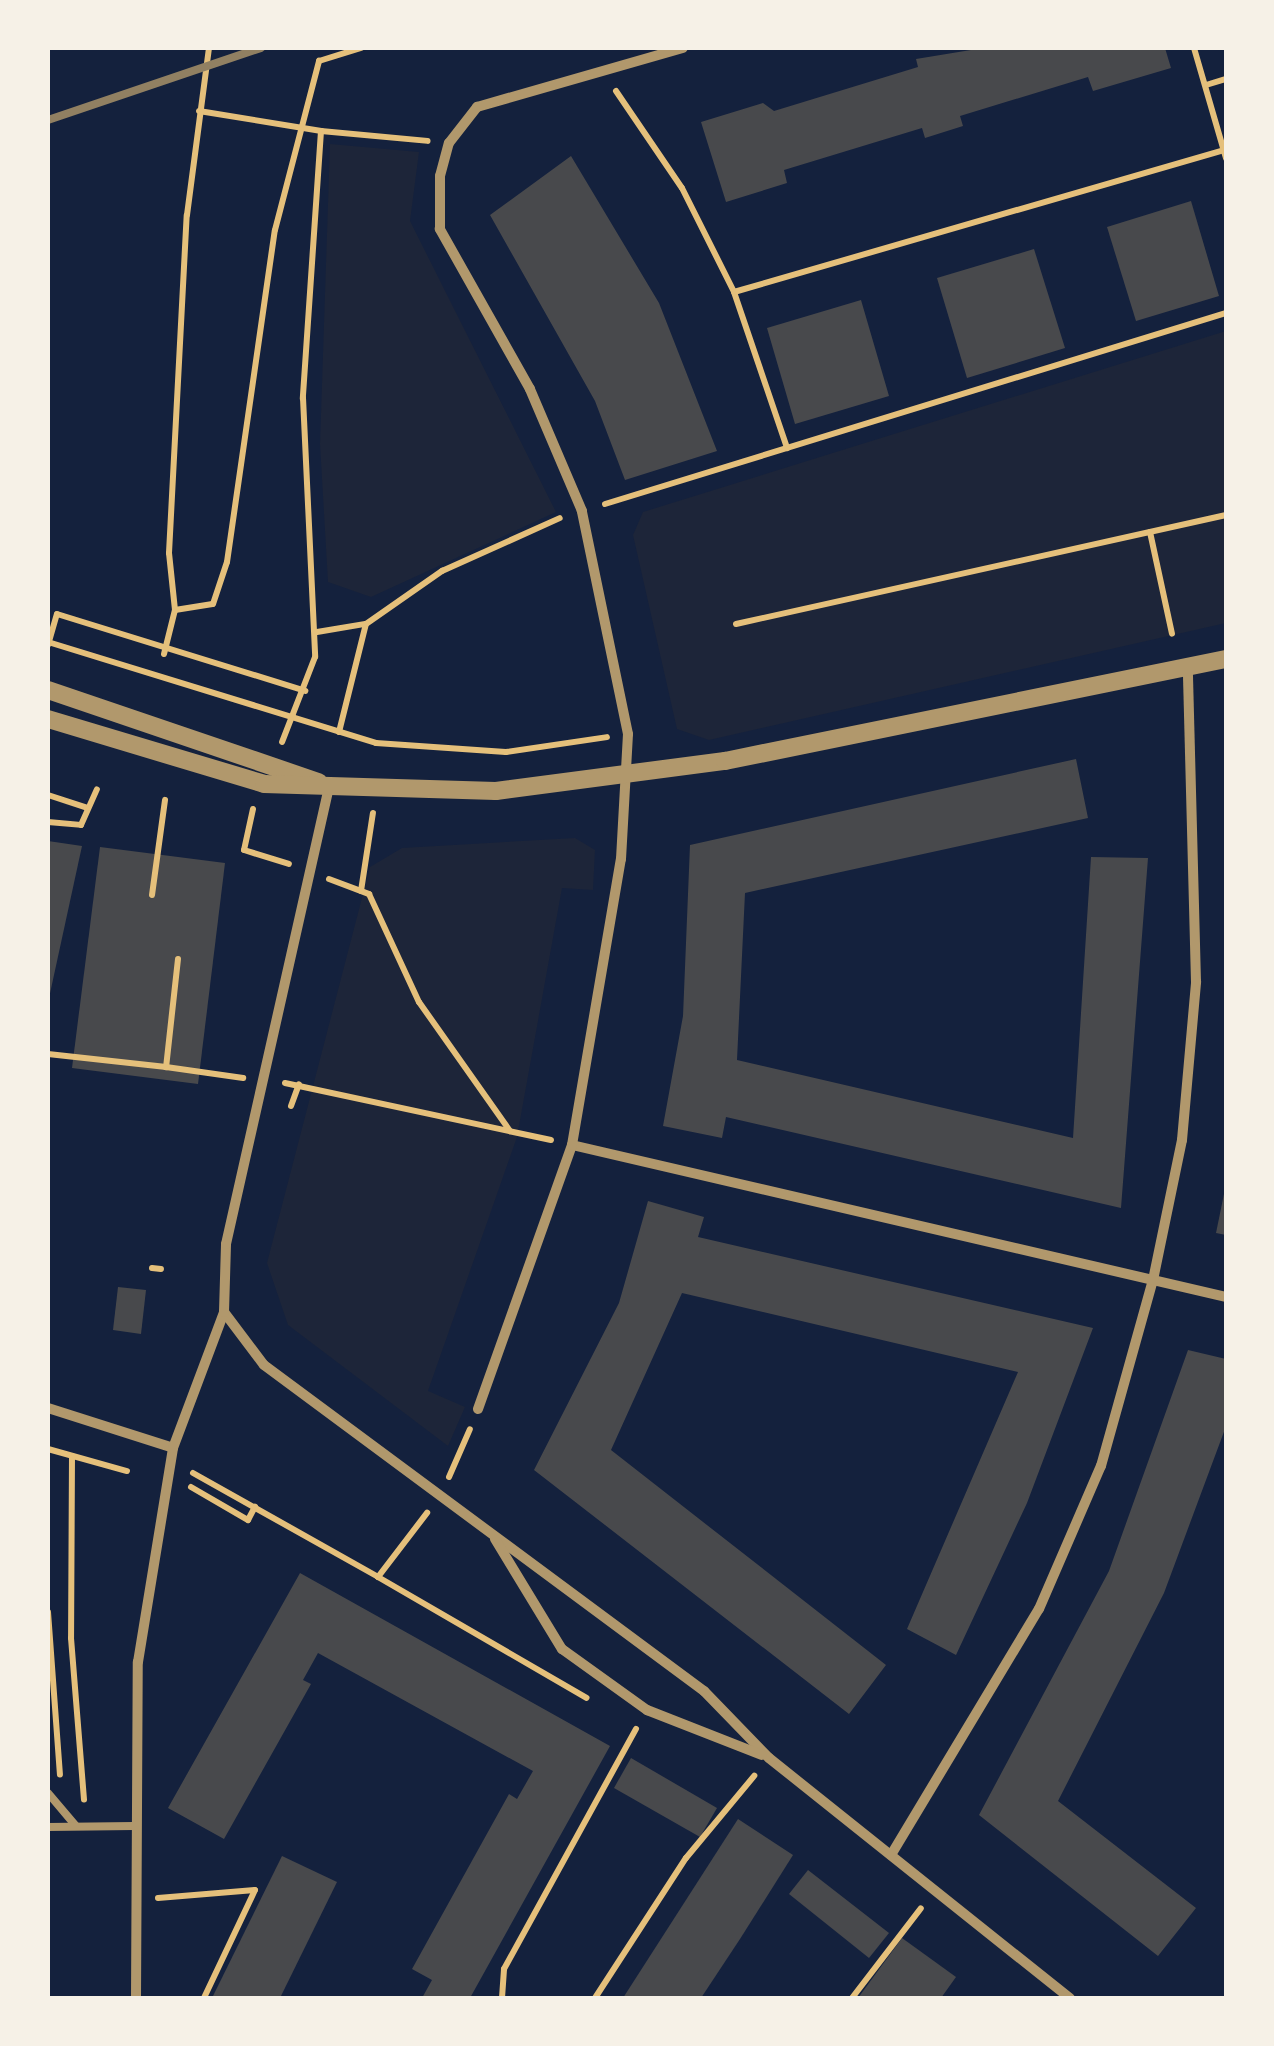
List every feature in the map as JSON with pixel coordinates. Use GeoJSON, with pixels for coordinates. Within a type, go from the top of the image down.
{"type":"FeatureCollection","features":[{"type":"Feature","properties":{"kind":"street"},"geometry":{"type":"LineString","coordinates":[[478,1409],[572,1145],[604,979],[628,777],[628,734],[582,511],[530,389],[440,229],[449,143],[477,108],[683,48]]}},
{"type":"Feature","properties":{"kind":"street"},"geometry":{"type":"LineString","coordinates":[[48,718],[264,784],[496,791],[628,777],[1226,659]]}},
{"type":"Feature","properties":{"kind":"street"},"geometry":{"type":"LineString","coordinates":[[891,1855],[1039,1609],[1101,1466],[1153,1280],[1182,1140],[1196,982],[1188,668]]}},
{"type":"Feature","properties":{"kind":"street"},"geometry":{"type":"LineString","coordinates":[[48,690],[254,752],[329,786]]}},
{"type":"Feature","properties":{"kind":"street"},"geometry":{"type":"LineString","coordinates":[[136,1998],[132,1706],[172,1454],[224,1312],[226,1244],[329,786]]}},
{"type":"Feature","properties":{"kind":"street"},"geometry":{"type":"LineString","coordinates":[[572,1145],[1226,1297]]}},
{"type":"Feature","properties":{"kind":"street"},"geometry":{"type":"LineString","coordinates":[[224,1312],[264,1365],[704,1691],[769,1758],[1070,1998]]}},
{"type":"Feature","properties":{"kind":"street"},"geometry":{"type":"LineString","coordinates":[[48,1408],[172,1454]]}},
{"type":"Feature","properties":{"kind":"street"},"geometry":{"type":"LineString","coordinates":[[492,1534],[562,1649],[646,1710],[769,1758]]}},
{"type":"Feature","properties":{"kind":"lane"},"geometry":{"type":"LineString","coordinates":[[48,1793],[66,1804],[81,1826]]}},
{"type":"Feature","properties":{"kind":"lane"},"geometry":{"type":"LineString","coordinates":[[48,1828],[134,1826]]}},
{"type":"Feature","properties":{"kind":"path"},"geometry":{"type":"LineString","coordinates":[[165,651],[175,610],[169,553],[199,111],[209,48]]}},
{"type":"Feature","properties":{"kind":"path"},"geometry":{"type":"LineString","coordinates":[[175,610],[212,604],[227,562],[299,125],[319,61],[361,48]]}},
{"type":"Feature","properties":{"kind":"path"},"geometry":{"type":"LineString","coordinates":[[734,292],[1225,154],[1194,48]]}},
{"type":"Feature","properties":{"kind":"path"},"geometry":{"type":"LineString","coordinates":[[605,70],[734,292],[787,448]]}},
{"type":"Feature","properties":{"kind":"path"},"geometry":{"type":"LineString","coordinates":[[1206,85],[1226,79]]}},
{"type":"Feature","properties":{"kind":"path"},"geometry":{"type":"LineString","coordinates":[[199,111],[321,130],[449,143]]}},
{"type":"Feature","properties":{"kind":"path"},"geometry":{"type":"LineString","coordinates":[[292,720],[306,691],[317,632],[303,398],[321,130]]}},
{"type":"Feature","properties":{"kind":"path"},"geometry":{"type":"LineString","coordinates":[[317,632],[366,624],[442,571],[582,511],[1226,313]]}},
{"type":"Feature","properties":{"kind":"path"},"geometry":{"type":"LineString","coordinates":[[736,624],[1226,515]]}},
{"type":"Feature","properties":{"kind":"path"},"geometry":{"type":"LineString","coordinates":[[1150,532],[1172,634]]}},
{"type":"Feature","properties":{"kind":"path"},"geometry":{"type":"LineString","coordinates":[[306,691],[165,651],[58,614],[48,644],[339,732],[506,752],[628,734]]}},
{"type":"Feature","properties":{"kind":"path"},"geometry":{"type":"LineString","coordinates":[[339,732],[366,624]]}},
{"type":"Feature","properties":{"kind":"path"},"geometry":{"type":"LineString","coordinates":[[48,822],[81,825],[97,790]]}},
{"type":"Feature","properties":{"kind":"path"},"geometry":{"type":"LineString","coordinates":[[48,794],[85,808]]}},
{"type":"Feature","properties":{"kind":"path"},"geometry":{"type":"LineString","coordinates":[[152,895],[165,800]]}},
{"type":"Feature","properties":{"kind":"path"},"geometry":{"type":"LineString","coordinates":[[352,888],[368,894],[419,1002],[510,1131]]}},
{"type":"Feature","properties":{"kind":"path"},"geometry":{"type":"LineString","coordinates":[[166,1067],[178,959]]}},
{"type":"Feature","properties":{"kind":"path"},"geometry":{"type":"LineString","coordinates":[[48,1054],[299,1084],[572,1145]]}},
{"type":"Feature","properties":{"kind":"path"},"geometry":{"type":"LineString","coordinates":[[291,1106],[299,1084]]}},
{"type":"Feature","properties":{"kind":"path"},"geometry":{"type":"LineString","coordinates":[[378,1577],[441,1496],[478,1409]]}},
{"type":"Feature","properties":{"kind":"path"},"geometry":{"type":"LineString","coordinates":[[48,1449],[127,1471]]}},
{"type":"Feature","properties":{"kind":"path"},"geometry":{"type":"LineString","coordinates":[[172,1454],[255,1508],[378,1577],[570,1694],[646,1710],[504,1969],[502,1998]]}},
{"type":"Feature","properties":{"kind":"path"},"geometry":{"type":"LineString","coordinates":[[72,1456],[71,1638],[81,1826]]}},
{"type":"Feature","properties":{"kind":"path"},"geometry":{"type":"LineString","coordinates":[[181,1481],[248,1520],[255,1508]]}},
{"type":"Feature","properties":{"kind":"path"},"geometry":{"type":"LineString","coordinates":[[48,1612],[66,1804]]}},
{"type":"Feature","properties":{"kind":"path"},"geometry":{"type":"LineString","coordinates":[[595,1998],[686,1858],[769,1758]]}},
{"type":"Feature","properties":{"kind":"path"},"geometry":{"type":"LineString","coordinates":[[135,1901],[255,1890],[204,1998]]}},
{"type":"Feature","properties":{"kind":"path"},"geometry":{"type":"LineString","coordinates":[[852,1998],[934,1890]]}},
{"type":"Feature","properties":{"kind":"shaded area"},"geometry":{"type":"Polygon","coordinates":[[[330,144],[419,152],[410,221],[556,512],[371,597],[328,582],[320,444],[330,144]]]}},
{"type":"Feature","properties":{"kind":"shaded area"},"geometry":{"type":"Polygon","coordinates":[[[1226,331],[1226,623],[709,740],[677,729],[633,535],[643,512],[1226,331]]]}},
{"type":"Feature","properties":{"kind":"shaded area"},"geometry":{"type":"Polygon","coordinates":[[[575,838],[595,850],[593,890],[562,888],[517,1137],[428,1391],[465,1407],[448,1446],[288,1325],[267,1263],[370,867],[402,848],[575,838]]]}},
{"type":"Feature","properties":{"kind":"building"},"geometry":{"type":"Polygon","coordinates":[[[983,48],[1165,48],[1171,68],[1093,91],[1088,77],[960,116],[963,126],[925,138],[922,128],[784,170],[787,183],[726,202],[701,122],[763,103],[774,111],[918,67],[916,59],[983,48]]]}},
{"type":"Feature","properties":{"kind":"building"},"geometry":{"type":"Polygon","coordinates":[[[571,156],[659,303],[717,451],[625,480],[595,401],[490,215],[571,156]]]}},
{"type":"Feature","properties":{"kind":"building"},"geometry":{"type":"Polygon","coordinates":[[[1191,201],[1219,296],[1136,321],[1107,227],[1191,201]]]}},
{"type":"Feature","properties":{"kind":"building"},"geometry":{"type":"Polygon","coordinates":[[[1034,249],[1065,348],[967,378],[937,278],[1034,249]]]}},
{"type":"Feature","properties":{"kind":"building"},"geometry":{"type":"Polygon","coordinates":[[[861,300],[889,396],[795,424],[767,328],[861,300]]]}},
{"type":"Feature","properties":{"kind":"building"},"geometry":{"type":"Polygon","coordinates":[[[1076,759],[1088,818],[745,893],[737,1060],[1073,1138],[1091,857],[1148,858],[1121,1208],[726,1117],[722,1138],[663,1126],[683,1016],[690,845],[1076,759]]]}},
{"type":"Feature","properties":{"kind":"building"},"geometry":{"type":"Polygon","coordinates":[[[48,841],[82,846],[49,998],[48,997],[48,841]]]}},
{"type":"Feature","properties":{"kind":"building"},"geometry":{"type":"Polygon","coordinates":[[[100,847],[225,863],[198,1084],[72,1068],[100,847]]]}},
{"type":"Feature","properties":{"kind":"building"},"geometry":{"type":"Polygon","coordinates":[[[1226,1189],[1226,1235],[1216,1233],[1226,1189]]]}},
{"type":"Feature","properties":{"kind":"building"},"geometry":{"type":"Polygon","coordinates":[[[648,1201],[704,1217],[698,1237],[1093,1328],[1027,1503],[956,1655],[907,1629],[1018,1372],[682,1293],[611,1450],[886,1665],[849,1714],[534,1470],[619,1303],[648,1201]]]}},
{"type":"Feature","properties":{"kind":"building"},"geometry":{"type":"Polygon","coordinates":[[[118,1287],[146,1290],[141,1334],[113,1330],[118,1287]]]}},
{"type":"Feature","properties":{"kind":"building"},"geometry":{"type":"Polygon","coordinates":[[[1188,1350],[1226,1359],[1225,1429],[1164,1593],[1058,1801],[1196,1908],[1158,1956],[979,1815],[1109,1571],[1188,1350]]]}},
{"type":"Feature","properties":{"kind":"building"},"geometry":{"type":"Polygon","coordinates":[[[300,1573],[610,1746],[470,1998],[422,1998],[432,1980],[412,1969],[509,1794],[517,1799],[533,1771],[318,1653],[303,1680],[311,1684],[224,1839],[168,1808],[300,1573]]]}},
{"type":"Feature","properties":{"kind":"building"},"geometry":{"type":"Polygon","coordinates":[[[631,1758],[717,1808],[700,1837],[614,1788],[631,1758]]]}},
{"type":"Feature","properties":{"kind":"building"},"geometry":{"type":"Polygon","coordinates":[[[738,1819],[793,1855],[740,1939],[701,1998],[623,1998],[738,1819]]]}},
{"type":"Feature","properties":{"kind":"building"},"geometry":{"type":"Polygon","coordinates":[[[282,1856],[337,1882],[280,1998],[212,1998],[282,1856]]]}},
{"type":"Feature","properties":{"kind":"building"},"geometry":{"type":"Polygon","coordinates":[[[808,1870],[889,1933],[869,1958],[789,1894],[808,1870]]]}},
{"type":"Feature","properties":{"kind":"building"},"geometry":{"type":"Polygon","coordinates":[[[902,1938],[956,1977],[941,1998],[858,1998],[902,1938]]]}},
{"type":"Feature","properties":{"kind":"railway"},"geometry":{"type":"LineString","coordinates":[[48,120],[261,48]]}}]}
